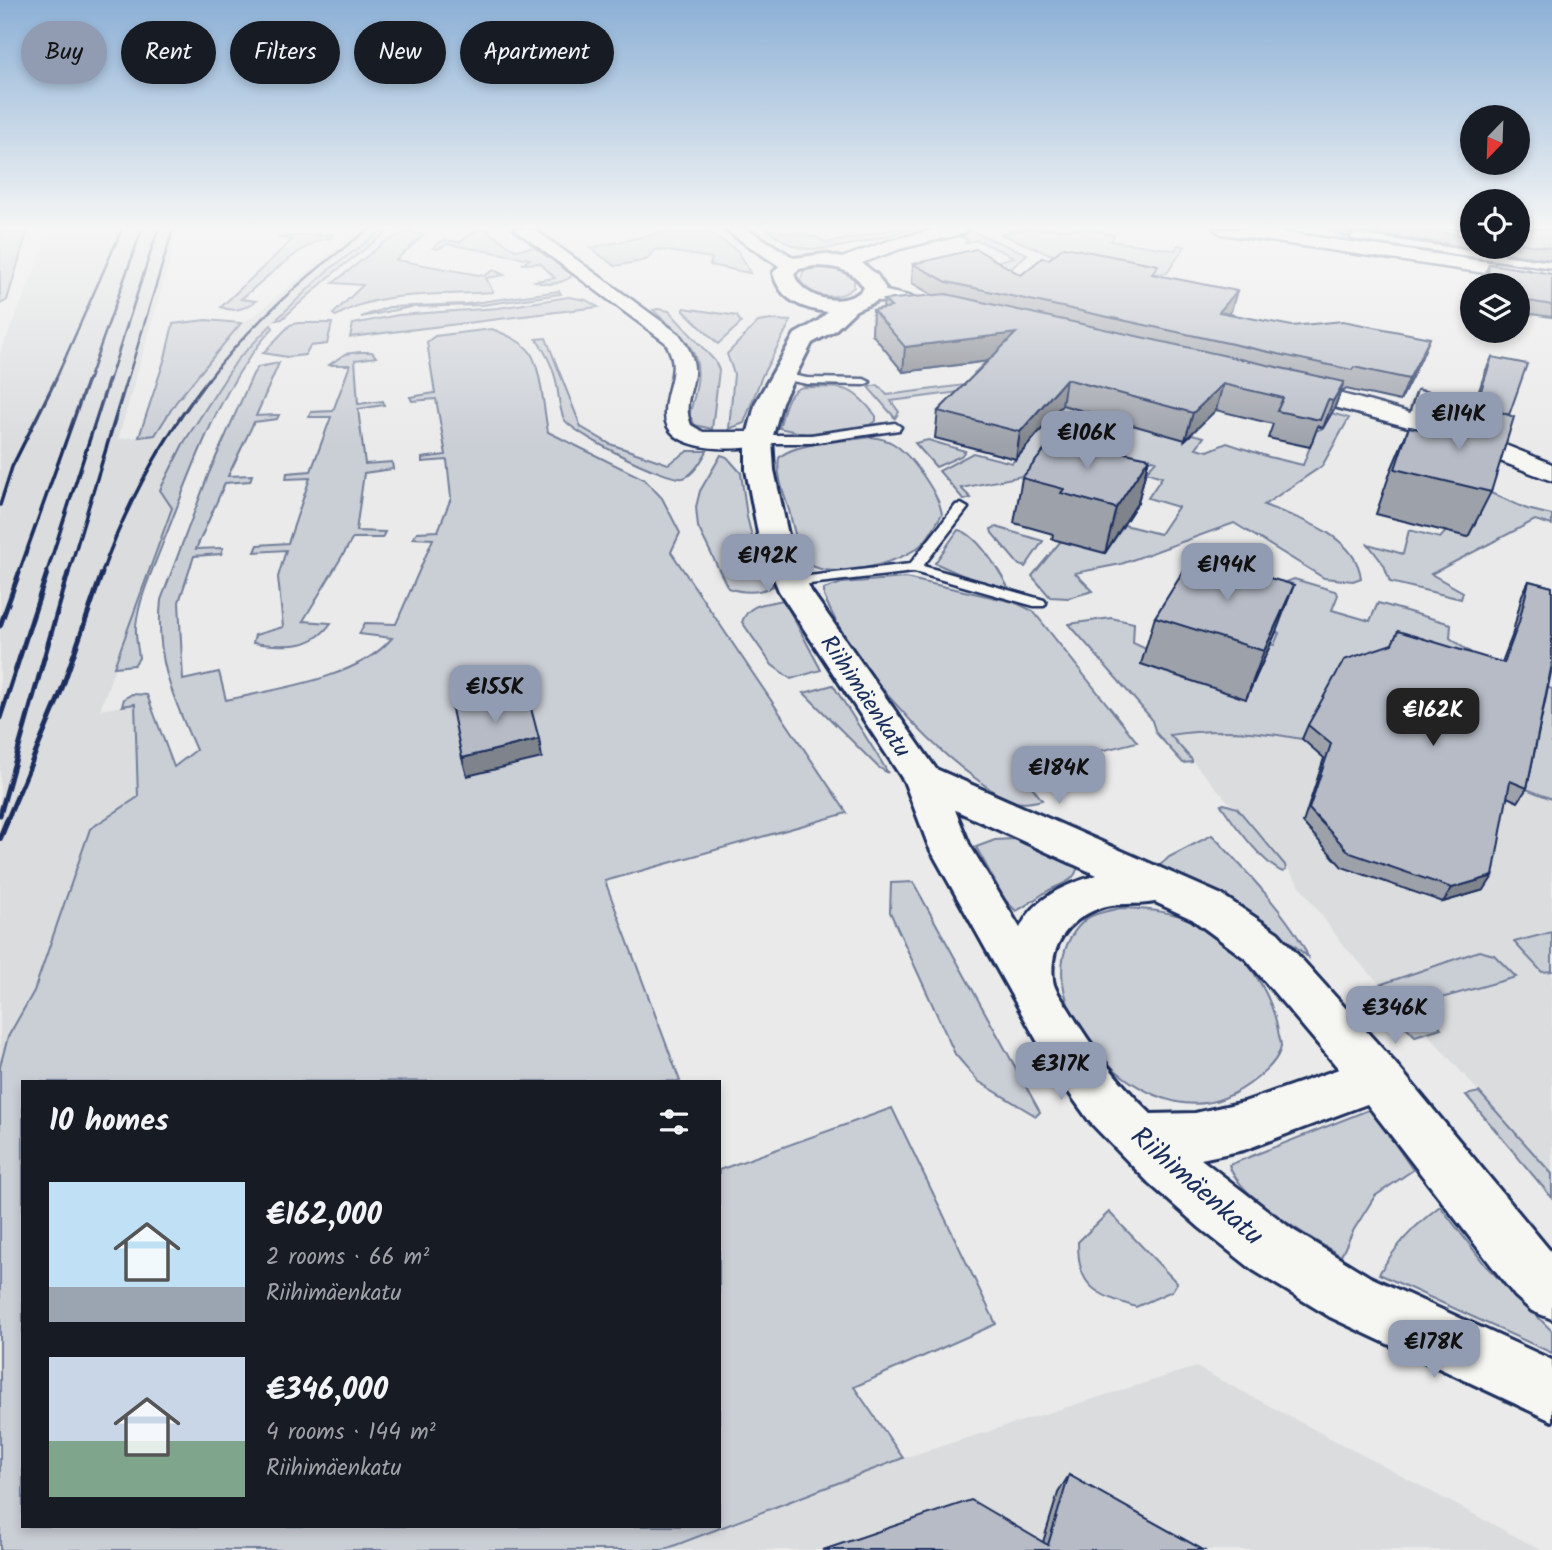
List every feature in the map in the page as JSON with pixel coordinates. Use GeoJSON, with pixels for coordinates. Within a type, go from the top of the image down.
{"type":"FeatureCollection","features":[{"type":"Feature","properties":{"kind":"street"},"geometry":{"type":"LineString","coordinates":[[622,301],[672,338],[680,348],[685,368],[676,416],[678,426],[688,435],[759,439]]}},
{"type":"Feature","properties":{"kind":"street"},"geometry":{"type":"LineString","coordinates":[[802,301],[800,328],[803,339]]}},
{"type":"Feature","properties":{"kind":"street"},"geometry":{"type":"LineString","coordinates":[[818,301],[849,304],[855,301]]}},
{"type":"Feature","properties":{"kind":"street"},"geometry":{"type":"LineString","coordinates":[[906,301],[962,314]]}},
{"type":"Feature","properties":{"kind":"street","name":"Riihimäenkatu"},"geometry":{"type":"LineString","coordinates":[[849,304],[826,326],[803,339],[769,402],[759,439],[765,502],[775,544],[792,582],[824,637],[922,779],[950,848],[1072,1058],[1108,1106],[1140,1138],[1219,1209],[1273,1250],[1350,1297],[1552,1391]]}},
{"type":"Feature","properties":{"kind":"street"},"geometry":{"type":"LineString","coordinates":[[1268,384],[1414,420],[1478,442],[1552,473]]}},
{"type":"Feature","properties":{"kind":"street","name":"Riihimäenkatu"},"geometry":{"type":"LineString","coordinates":[[922,779],[1172,889],[1207,907],[1262,946],[1377,1078],[1535,1276],[1552,1291]]}},
{"type":"Feature","properties":{"kind":"street"},"geometry":{"type":"LineString","coordinates":[[1030,989],[1032,950],[1045,924],[1076,899],[1101,888],[1130,884],[1172,889]]}},
{"type":"Feature","properties":{"kind":"street"},"geometry":{"type":"LineString","coordinates":[[1140,1138],[1195,1137],[1244,1126],[1377,1078]]}},
{"type":"Feature","properties":{"kind":"lane"},"geometry":{"type":"LineString","coordinates":[[781,376],[807,381],[864,382]]}},
{"type":"Feature","properties":{"kind":"lane"},"geometry":{"type":"LineString","coordinates":[[1414,420],[1418,410],[1417,402],[1422,393]]}},
{"type":"Feature","properties":{"kind":"lane"},"geometry":{"type":"LineString","coordinates":[[759,439],[811,439],[895,427]]}},
{"type":"Feature","properties":{"kind":"lane"},"geometry":{"type":"LineString","coordinates":[[914,568],[961,508]]}},
{"type":"Feature","properties":{"kind":"lane"},"geometry":{"type":"LineString","coordinates":[[792,582],[914,568],[1040,603]]}},
{"type":"Feature","properties":{"kind":"shaded area"},"geometry":{"type":"Polygon","coordinates":[[[22,301],[158,301],[118,439],[155,435],[176,402],[241,323],[272,301],[296,301],[237,360],[167,519],[100,710],[135,704],[138,797],[24,1080],[21,1080],[0,1422],[0,353],[22,301]]]}},
{"type":"Feature","properties":{"kind":"shaded area"},"geometry":{"type":"Polygon","coordinates":[[[227,301],[255,301],[239,309],[221,307],[227,301]]]}},
{"type":"Feature","properties":{"kind":"shaded area"},"geometry":{"type":"Polygon","coordinates":[[[295,301],[302,301],[282,319],[276,320],[295,301]]]}},
{"type":"Feature","properties":{"kind":"shaded area"},"geometry":{"type":"Polygon","coordinates":[[[346,301],[371,301],[336,316],[333,314],[346,301]]]}},
{"type":"Feature","properties":{"kind":"shaded area"},"geometry":{"type":"Polygon","coordinates":[[[508,301],[482,305],[411,307],[361,317],[389,307],[508,301]]]}},
{"type":"Feature","properties":{"kind":"shaded area"},"geometry":{"type":"Polygon","coordinates":[[[541,301],[588,301],[598,307],[350,337],[353,324],[398,315],[498,308],[541,301]]]}},
{"type":"Feature","properties":{"kind":"shaded area"},"geometry":{"type":"Polygon","coordinates":[[[684,308],[737,316],[741,323],[718,344],[684,308]]]}},
{"type":"Feature","properties":{"kind":"shaded area"},"geometry":{"type":"Polygon","coordinates":[[[653,310],[669,311],[715,361],[719,370],[712,429],[695,425],[689,415],[697,379],[694,355],[679,334],[653,310]]]}},
{"type":"Feature","properties":{"kind":"shaded area"},"geometry":{"type":"Polygon","coordinates":[[[206,320],[241,323],[176,402],[155,435],[139,437],[165,358],[173,324],[206,320]]]}},
{"type":"Feature","properties":{"kind":"shaded area"},"geometry":{"type":"Polygon","coordinates":[[[791,321],[762,376],[744,423],[729,429],[734,374],[727,354],[758,322],[791,321]]]}},
{"type":"Feature","properties":{"kind":"shaded area"},"geometry":{"type":"Polygon","coordinates":[[[332,323],[327,344],[310,346],[305,355],[287,357],[263,353],[290,325],[332,323]]]}},
{"type":"Feature","properties":{"kind":"shaded area"},"geometry":{"type":"Polygon","coordinates":[[[271,325],[273,328],[237,375],[222,402],[147,582],[136,630],[139,658],[134,665],[114,667],[172,508],[160,490],[183,444],[237,360],[271,325]]]}},
{"type":"Feature","properties":{"kind":"shaded area"},"geometry":{"type":"Polygon","coordinates":[[[492,329],[522,344],[534,359],[548,432],[644,479],[662,498],[680,533],[671,552],[847,813],[605,881],[680,1080],[21,1080],[21,1528],[720,1528],[663,1550],[0,1550],[0,1066],[8,1037],[34,991],[90,829],[138,797],[135,704],[122,706],[124,699],[132,694],[147,695],[174,767],[196,750],[163,659],[161,600],[209,473],[258,367],[279,363],[256,416],[279,415],[277,419],[254,422],[228,476],[252,475],[250,481],[225,483],[196,549],[223,548],[221,554],[194,556],[179,602],[183,680],[219,672],[226,700],[337,673],[377,652],[392,638],[359,634],[365,623],[396,624],[433,539],[413,538],[417,532],[438,531],[451,498],[447,460],[422,462],[422,458],[446,455],[436,399],[412,401],[410,397],[435,393],[427,342],[435,336],[492,329]]]}},
{"type":"Feature","properties":{"kind":"shaded area"},"geometry":{"type":"Polygon","coordinates":[[[546,338],[581,427],[610,444],[668,464],[688,451],[707,451],[694,471],[683,478],[658,472],[601,445],[571,426],[562,414],[552,366],[536,339],[546,338]]]}},
{"type":"Feature","properties":{"kind":"shaded area"},"geometry":{"type":"Polygon","coordinates":[[[372,352],[376,357],[355,360],[358,404],[383,401],[384,405],[358,409],[365,464],[392,462],[393,469],[364,473],[356,531],[385,532],[382,538],[353,538],[303,621],[331,623],[323,632],[296,645],[253,643],[255,635],[283,627],[278,577],[286,550],[255,552],[258,545],[288,543],[310,478],[286,479],[287,473],[311,471],[331,417],[309,417],[311,412],[333,411],[350,365],[329,365],[345,354],[372,352]]]}},
{"type":"Feature","properties":{"kind":"shaded area"},"geometry":{"type":"Polygon","coordinates":[[[994,354],[1098,415],[1185,440],[1192,434],[1204,437],[1196,448],[1208,451],[1227,443],[1303,465],[1316,431],[1323,428],[1331,413],[1349,418],[1322,466],[1264,505],[1308,522],[1337,539],[1349,550],[1357,563],[1361,578],[1353,581],[1324,578],[1234,523],[1121,564],[1075,573],[1093,591],[1068,598],[1050,597],[1032,576],[1061,541],[1105,553],[1124,525],[1160,534],[1178,507],[1148,498],[1162,477],[1146,472],[1156,461],[1139,456],[1131,464],[1114,458],[961,488],[971,498],[964,500],[939,471],[973,453],[1012,463],[1024,449],[1035,427],[1073,436],[1092,422],[982,389],[891,401],[899,412],[895,418],[868,387],[878,385],[887,395],[981,383],[974,373],[994,354]]]}},
{"type":"Feature","properties":{"kind":"shaded area"},"geometry":{"type":"Polygon","coordinates":[[[804,387],[838,388],[852,393],[867,405],[876,416],[876,421],[869,425],[806,434],[779,428],[789,397],[804,387]]]}},
{"type":"Feature","properties":{"kind":"shaded area"},"geometry":{"type":"Polygon","coordinates":[[[871,437],[889,442],[907,456],[930,485],[942,514],[921,545],[894,560],[844,571],[816,567],[806,561],[798,544],[781,484],[779,458],[808,445],[871,437]]]}},
{"type":"Feature","properties":{"kind":"shaded area"},"geometry":{"type":"Polygon","coordinates":[[[928,440],[965,451],[961,456],[936,467],[915,443],[928,440]]]}},
{"type":"Feature","properties":{"kind":"shaded area"},"geometry":{"type":"Polygon","coordinates":[[[721,455],[727,457],[741,473],[747,517],[756,552],[773,586],[767,589],[750,592],[728,588],[698,527],[696,507],[700,491],[721,455]]]}},
{"type":"Feature","properties":{"kind":"shaded area"},"geometry":{"type":"Polygon","coordinates":[[[1484,490],[1527,509],[1552,515],[1552,525],[1535,520],[1431,574],[1463,592],[1461,599],[1390,582],[1384,565],[1368,544],[1403,554],[1409,530],[1440,538],[1484,490]]]}},
{"type":"Feature","properties":{"kind":"shaded area"},"geometry":{"type":"Polygon","coordinates":[[[996,527],[1043,541],[1025,567],[1019,565],[992,533],[991,529],[996,527]]]}},
{"type":"Feature","properties":{"kind":"shaded area"},"geometry":{"type":"Polygon","coordinates":[[[958,530],[973,538],[980,546],[1009,589],[964,576],[935,563],[958,530]]]}},
{"type":"Feature","properties":{"kind":"shaded area"},"geometry":{"type":"Polygon","coordinates":[[[905,578],[1014,602],[1033,611],[1137,742],[1020,771],[1042,800],[1018,803],[994,792],[937,747],[891,699],[852,647],[824,596],[824,589],[842,583],[905,578]]]}},
{"type":"Feature","properties":{"kind":"shaded area"},"geometry":{"type":"Polygon","coordinates":[[[1294,579],[1335,591],[1338,595],[1332,610],[1370,621],[1378,603],[1451,624],[1450,638],[1474,655],[1511,674],[1552,689],[1552,799],[1521,787],[1338,673],[1302,739],[1236,731],[1170,735],[1192,760],[1183,763],[1156,733],[1151,718],[1069,624],[1111,618],[1134,623],[1133,643],[1150,651],[1264,642],[1274,645],[1279,633],[1210,612],[1294,579]]]}},
{"type":"Feature","properties":{"kind":"shaded area"},"geometry":{"type":"Polygon","coordinates":[[[784,600],[821,670],[791,679],[772,665],[742,622],[753,608],[784,600]]]}},
{"type":"Feature","properties":{"kind":"shaded area"},"geometry":{"type":"Polygon","coordinates":[[[1340,621],[1552,687],[1552,1174],[1427,1033],[1343,945],[1285,865],[1169,735],[1279,718],[1340,621]]]}},
{"type":"Feature","properties":{"kind":"shaded area"},"geometry":{"type":"Polygon","coordinates":[[[833,685],[888,773],[878,767],[804,693],[833,685]]]}},
{"type":"Feature","properties":{"kind":"shaded area"},"geometry":{"type":"Polygon","coordinates":[[[1221,805],[1237,808],[1285,865],[1286,870],[1283,872],[1275,868],[1258,852],[1221,805]]]}},
{"type":"Feature","properties":{"kind":"shaded area"},"geometry":{"type":"Polygon","coordinates":[[[1212,835],[1279,911],[1308,957],[1255,919],[1158,867],[1169,857],[1212,835]]]}},
{"type":"Feature","properties":{"kind":"shaded area"},"geometry":{"type":"Polygon","coordinates":[[[1013,839],[1037,845],[1078,864],[1071,879],[1016,911],[1005,900],[976,847],[995,840],[1013,839]]]}},
{"type":"Feature","properties":{"kind":"shaded area"},"geometry":{"type":"Polygon","coordinates":[[[913,882],[1040,1112],[1036,1116],[978,1081],[955,1054],[890,912],[891,883],[913,882]]]}},
{"type":"Feature","properties":{"kind":"shaded area"},"geometry":{"type":"Polygon","coordinates":[[[1120,908],[1187,918],[1220,937],[1244,959],[1269,1000],[1281,1044],[1273,1062],[1258,1077],[1224,1098],[1190,1103],[1155,1095],[1122,1075],[1093,1048],[1073,1015],[1063,981],[1066,948],[1085,920],[1120,908]]]}},
{"type":"Feature","properties":{"kind":"shaded area"},"geometry":{"type":"Polygon","coordinates":[[[1552,932],[1552,971],[1542,972],[1514,942],[1552,932]]]}},
{"type":"Feature","properties":{"kind":"shaded area"},"geometry":{"type":"Polygon","coordinates":[[[1479,951],[1494,955],[1516,977],[1420,1004],[1441,1028],[1415,1036],[1380,1000],[1376,986],[1479,951]]]}},
{"type":"Feature","properties":{"kind":"shaded area"},"geometry":{"type":"Polygon","coordinates":[[[1479,1092],[1552,1174],[1552,1198],[1466,1095],[1479,1092]]]}},
{"type":"Feature","properties":{"kind":"shaded area"},"geometry":{"type":"Polygon","coordinates":[[[892,1108],[996,1324],[854,1387],[903,1458],[721,1528],[721,1169],[892,1108]]]}},
{"type":"Feature","properties":{"kind":"shaded area"},"geometry":{"type":"Polygon","coordinates":[[[1371,1109],[1413,1170],[1375,1196],[1341,1256],[1261,1204],[1236,1178],[1229,1165],[1371,1109]]]}},
{"type":"Feature","properties":{"kind":"shaded area"},"geometry":{"type":"Polygon","coordinates":[[[1440,1206],[1486,1266],[1552,1331],[1552,1353],[1379,1274],[1406,1237],[1440,1206]]]}},
{"type":"Feature","properties":{"kind":"shaded area"},"geometry":{"type":"Polygon","coordinates":[[[1109,1212],[1177,1283],[1172,1291],[1136,1307],[1110,1298],[1092,1287],[1081,1270],[1078,1242],[1109,1212]]]}},
{"type":"Feature","properties":{"kind":"shaded area"},"geometry":{"type":"Polygon","coordinates":[[[1196,1367],[1541,1550],[663,1550],[903,1458],[1196,1367]]]}},
{"type":"Feature","properties":{"kind":"building"},"geometry":{"type":"Polygon","coordinates":[[[885,301],[979,301],[1344,382],[1333,401],[1328,400],[1320,420],[1277,411],[1283,398],[1223,384],[1193,413],[1066,379],[1020,432],[938,411],[1016,333],[905,347],[873,310],[891,307],[885,301]]]}},
{"type":"Feature","properties":{"kind":"building"},"geometry":{"type":"Polygon","coordinates":[[[1036,301],[1228,301],[1219,312],[1292,326],[1343,321],[1430,338],[1409,379],[1354,367],[1352,370],[1036,301]]]}},
{"type":"Feature","properties":{"kind":"building"},"geometry":{"type":"Polygon","coordinates":[[[1531,301],[1552,301],[1552,305],[1531,301]]]}},
{"type":"Feature","properties":{"kind":"building"},"geometry":{"type":"Polygon","coordinates":[[[1492,357],[1527,364],[1509,415],[1480,404],[1476,413],[1474,412],[1492,357]]]}},
{"type":"Feature","properties":{"kind":"building"},"geometry":{"type":"Polygon","coordinates":[[[1480,404],[1514,417],[1491,492],[1395,469],[1409,427],[1469,439],[1480,404]]]}},
{"type":"Feature","properties":{"kind":"building"},"geometry":{"type":"Polygon","coordinates":[[[1054,438],[1149,458],[1116,508],[1061,493],[1064,489],[1022,478],[1054,438]]]}},
{"type":"Feature","properties":{"kind":"building"},"geometry":{"type":"Polygon","coordinates":[[[1193,556],[1294,585],[1264,651],[1155,617],[1193,556]]]}},
{"type":"Feature","properties":{"kind":"building"},"geometry":{"type":"Polygon","coordinates":[[[1529,581],[1552,587],[1552,664],[1527,788],[1510,781],[1493,876],[1452,888],[1350,853],[1309,809],[1331,744],[1308,725],[1344,660],[1392,644],[1398,631],[1504,663],[1519,622],[1529,581]]]}},
{"type":"Feature","properties":{"kind":"building"},"geometry":{"type":"Polygon","coordinates":[[[527,693],[539,739],[462,758],[452,709],[527,693]]]}},
{"type":"Feature","properties":{"kind":"building"},"geometry":{"type":"Polygon","coordinates":[[[1069,1475],[1203,1550],[823,1550],[971,1500],[1048,1545],[1069,1475]]]}},
{"type":"Feature","properties":{"kind":"railway"},"geometry":{"type":"LineString","coordinates":[[55,381],[90,301]]}},
{"type":"Feature","properties":{"kind":"railway"},"geometry":{"type":"LineString","coordinates":[[88,381],[116,301]]}},
{"type":"Feature","properties":{"kind":"railway"},"geometry":{"type":"LineString","coordinates":[[109,381],[135,301]]}},
{"type":"Feature","properties":{"kind":"railway"},"geometry":{"type":"LineString","coordinates":[[127,381],[151,301]]}},
{"type":"Feature","properties":{"kind":"railway"},"geometry":{"type":"LineString","coordinates":[[207,381],[243,338],[281,301]]}},
{"type":"Feature","properties":{"kind":"railway"},"geometry":{"type":"LineString","coordinates":[[18,575],[88,379]]}},
{"type":"Feature","properties":{"kind":"railway"},"geometry":{"type":"LineString","coordinates":[[46,575],[109,379]]}},
{"type":"Feature","properties":{"kind":"railway"},"geometry":{"type":"LineString","coordinates":[[68,575],[127,379]]}},
{"type":"Feature","properties":{"kind":"railway"},"geometry":{"type":"LineString","coordinates":[[101,575],[147,472],[208,379]]}},
{"type":"Feature","properties":{"kind":"railway"},"geometry":{"type":"LineString","coordinates":[[0,505],[12,467],[55,381]]}},
{"type":"Feature","properties":{"kind":"railway"},"geometry":{"type":"LineString","coordinates":[[0,626],[19,573]]}},
{"type":"Feature","properties":{"kind":"railway"},"geometry":{"type":"LineString","coordinates":[[0,718],[47,573]]}},
{"type":"Feature","properties":{"kind":"railway"},"geometry":{"type":"LineString","coordinates":[[0,815],[68,573]]}},
{"type":"Feature","properties":{"kind":"railway"},"geometry":{"type":"LineString","coordinates":[[6,823],[59,697],[102,573]]}},
{"type":"Feature","properties":{"kind":"railway"},"geometry":{"type":"LineString","coordinates":[[0,838],[7,821]]}}]}
